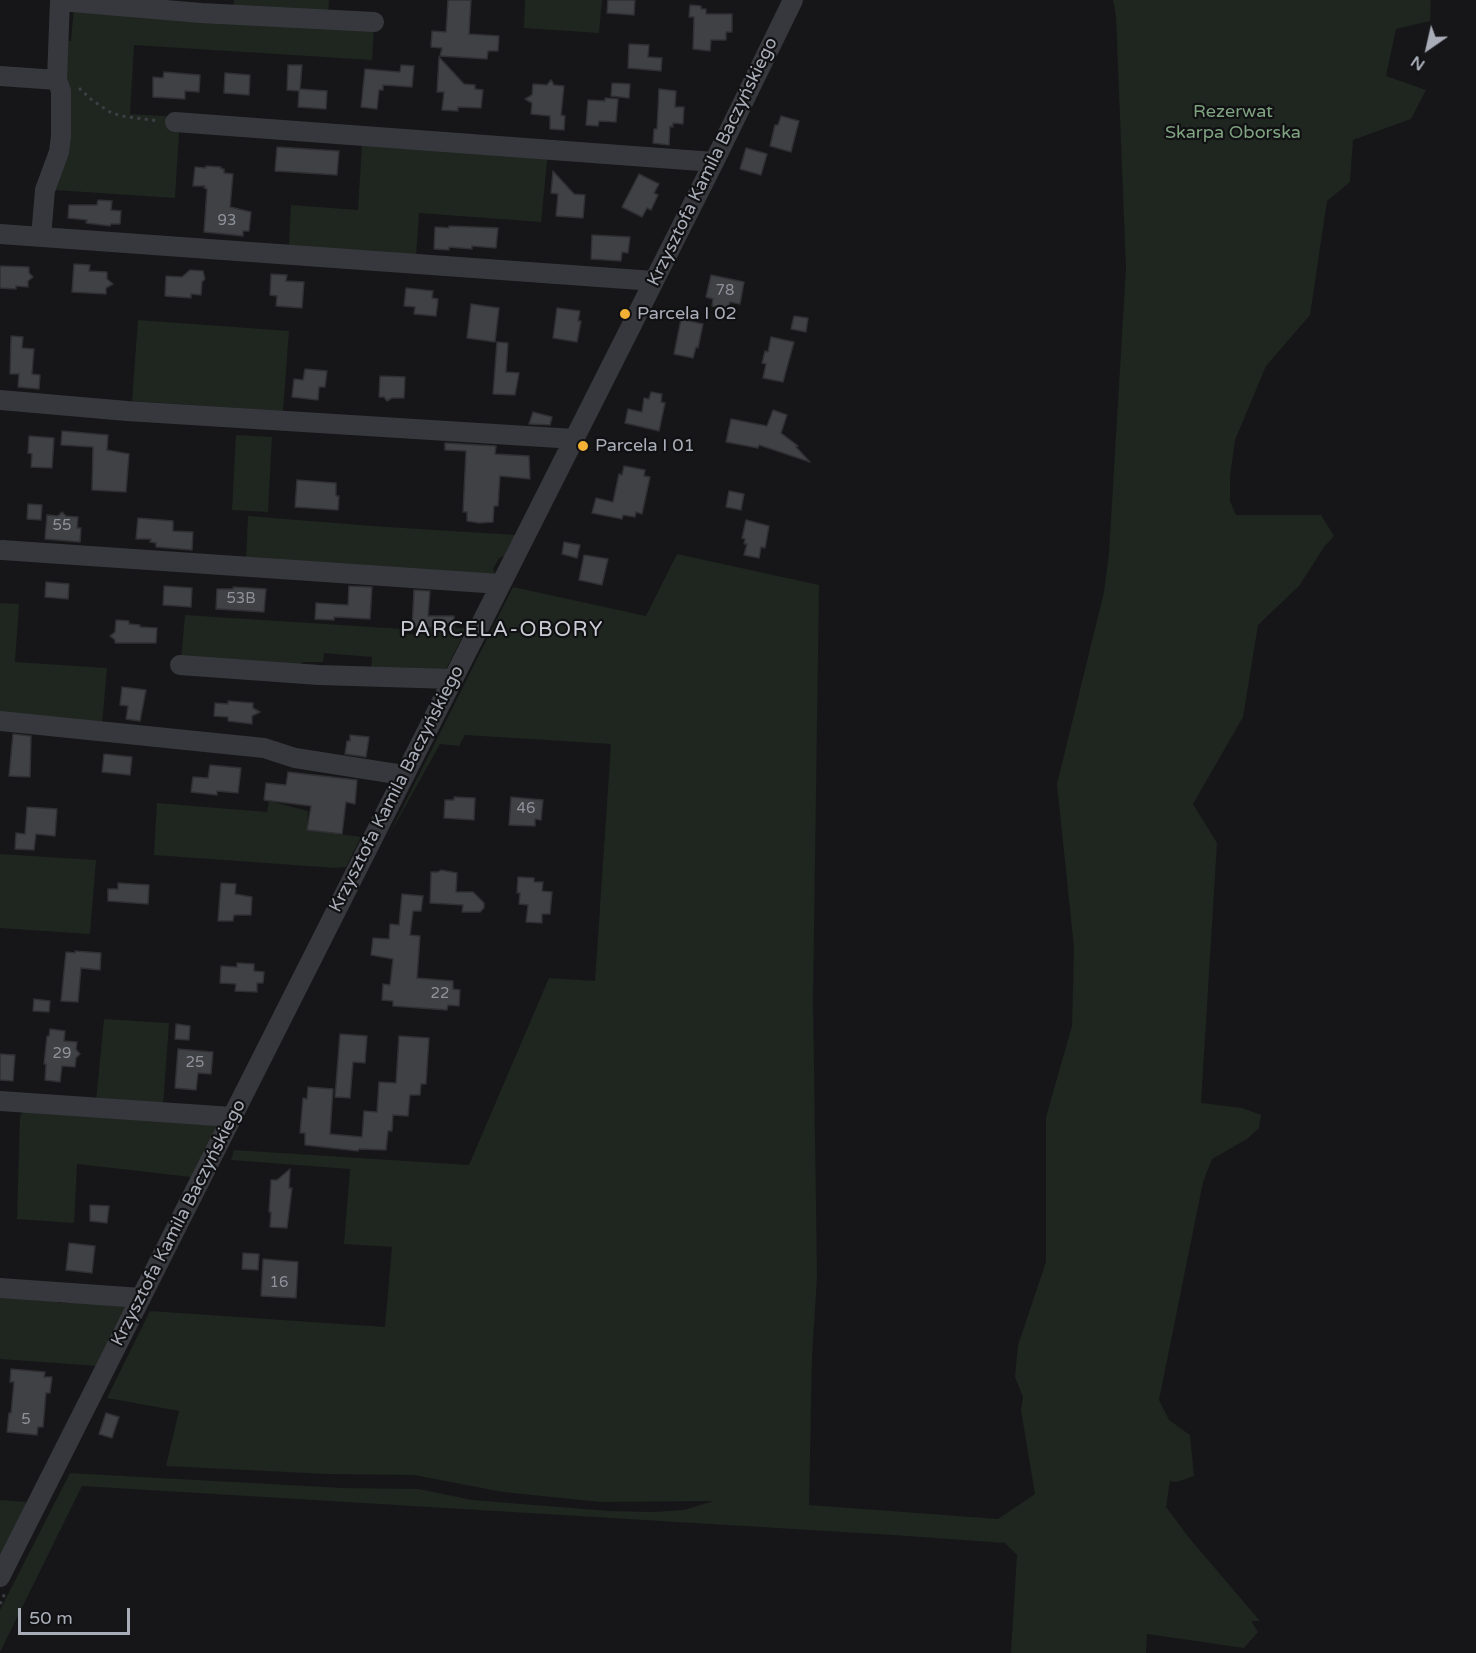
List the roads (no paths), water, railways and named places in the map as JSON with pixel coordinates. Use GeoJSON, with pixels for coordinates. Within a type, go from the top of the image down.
{"type":"FeatureCollection","features":[{"type":"Feature","properties":{"kind":"street","name":"Krzysztofa Kamila Baczyńskiego"},"geometry":{"type":"LineString","coordinates":[[0,1577],[714,162],[793,0]]}},
{"type":"Feature","properties":{"kind":"street"},"geometry":{"type":"LineString","coordinates":[[41,237],[45,190],[59,152],[61,136],[61,92],[57,80],[60,1],[374,22]]}},
{"type":"Feature","properties":{"kind":"street"},"geometry":{"type":"LineString","coordinates":[[0,76],[57,80]]}},
{"type":"Feature","properties":{"kind":"street"},"geometry":{"type":"LineString","coordinates":[[175,122],[714,162]]}},
{"type":"Feature","properties":{"kind":"street"},"geometry":{"type":"LineString","coordinates":[[0,234],[654,281]]}},
{"type":"Feature","properties":{"kind":"street"},"geometry":{"type":"LineString","coordinates":[[0,400],[127,411],[574,439]]}},
{"type":"Feature","properties":{"kind":"street"},"geometry":{"type":"LineString","coordinates":[[2,550],[500,584]]}},
{"type":"Feature","properties":{"kind":"street"},"geometry":{"type":"LineString","coordinates":[[180,665],[319,675],[452,679]]}},
{"type":"Feature","properties":{"kind":"street"},"geometry":{"type":"LineString","coordinates":[[0,721],[264,748],[295,758],[403,775]]}},
{"type":"Feature","properties":{"kind":"street"},"geometry":{"type":"LineString","coordinates":[[0,1101],[232,1118]]}},
{"type":"Feature","properties":{"kind":"street"},"geometry":{"type":"LineString","coordinates":[[0,1288],[141,1298]]}},
{"type":"Feature","properties":{"kind":"place","name":"Parcela I 02"},"geometry":{"type":"Point","coordinates":[625,314]}},
{"type":"Feature","properties":{"kind":"place","name":"Parcela I 01"},"geometry":{"type":"Point","coordinates":[583,446]}},
{"type":"Feature","properties":{"kind":"district","name":"PARCELA-OBORY"},"geometry":{"type":"Point","coordinates":[502,630]}},
{"type":"Feature","properties":{"kind":"park label","name":"Rezerwat Skarpa Oborska"},"geometry":{"type":"Point","coordinates":[1233,122]}}]}
